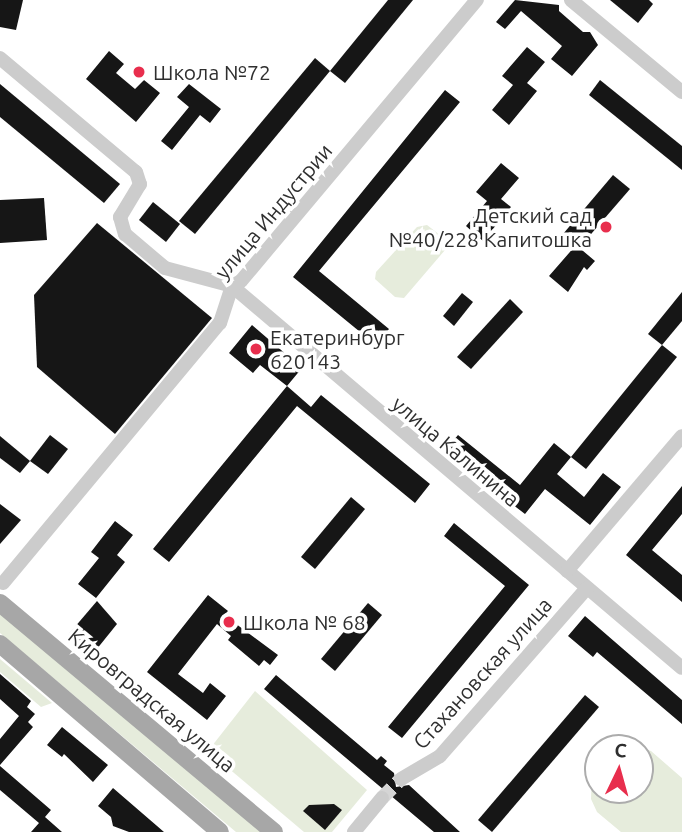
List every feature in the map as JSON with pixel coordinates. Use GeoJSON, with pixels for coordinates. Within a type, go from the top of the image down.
{"type":"FeatureCollection","features":[{"type":"Feature","properties":{"kind":"main road","name":"Кировградская улица"},"geometry":{"type":"LineString","coordinates":[[0,603],[274,832]]}},
{"type":"Feature","properties":{"kind":"main road"},"geometry":{"type":"LineString","coordinates":[[0,644],[220,832]]}},
{"type":"Feature","properties":{"kind":"street","name":"улица Индустрии"},"geometry":{"type":"LineString","coordinates":[[3,583],[220,323],[232,286],[241,281],[477,0]]}},
{"type":"Feature","properties":{"kind":"street"},"geometry":{"type":"LineString","coordinates":[[571,0],[682,92]]}},
{"type":"Feature","properties":{"kind":"street","name":"улица Калинина"},"geometry":{"type":"LineString","coordinates":[[0,58],[136,172],[139,184],[120,217],[125,234],[165,268],[232,286],[682,668]]}},
{"type":"Feature","properties":{"kind":"street"},"geometry":{"type":"LineString","coordinates":[[567,571],[682,436]]}},
{"type":"Feature","properties":{"kind":"street","name":"Стахановская улица"},"geometry":{"type":"LineString","coordinates":[[401,779],[440,756],[587,588]]}},
{"type":"Feature","properties":{"kind":"street"},"geometry":{"type":"LineString","coordinates":[[354,832],[382,798]]}},
{"type":"Feature","properties":{"kind":"green space"},"geometry":{"type":"Polygon","coordinates":[[[427,225],[445,239],[445,250],[404,298],[395,297],[375,279],[376,272],[417,227],[427,225]]]}},
{"type":"Feature","properties":{"kind":"green space"},"geometry":{"type":"Polygon","coordinates":[[[0,611],[262,832],[236,832],[0,633],[0,611]]]}},
{"type":"Feature","properties":{"kind":"green space"},"geometry":{"type":"Polygon","coordinates":[[[0,659],[52,703],[41,707],[0,672],[0,659]]]}},
{"type":"Feature","properties":{"kind":"green space"},"geometry":{"type":"Polygon","coordinates":[[[255,691],[367,790],[332,832],[304,832],[208,751],[255,691]]]}},
{"type":"Feature","properties":{"kind":"green space"},"geometry":{"type":"Polygon","coordinates":[[[654,754],[682,778],[682,832],[621,832],[597,812],[593,804],[654,804],[654,754]]]}},
{"type":"Feature","properties":{"kind":"building"},"geometry":{"type":"Polygon","coordinates":[[[0,0],[23,0],[16,30],[0,27],[0,0]]]}},
{"type":"Feature","properties":{"kind":"building"},"geometry":{"type":"Polygon","coordinates":[[[388,0],[413,0],[345,83],[330,71],[388,0]]]}},
{"type":"Feature","properties":{"kind":"building"},"geometry":{"type":"Polygon","coordinates":[[[515,0],[559,5],[559,11],[583,32],[590,32],[598,45],[572,76],[551,59],[562,46],[521,11],[505,29],[496,22],[515,0]]]}},
{"type":"Feature","properties":{"kind":"building"},"geometry":{"type":"Polygon","coordinates":[[[610,0],[649,0],[653,4],[638,23],[610,0]]]}},
{"type":"Feature","properties":{"kind":"building"},"geometry":{"type":"Polygon","coordinates":[[[527,47],[545,62],[527,83],[537,91],[509,125],[492,110],[513,85],[502,76],[527,47]]]}},
{"type":"Feature","properties":{"kind":"building"},"geometry":{"type":"Polygon","coordinates":[[[109,51],[124,64],[116,73],[135,89],[144,80],[160,93],[136,122],[86,79],[109,51]]]}},
{"type":"Feature","properties":{"kind":"building"},"geometry":{"type":"Polygon","coordinates":[[[315,58],[330,71],[195,234],[179,221],[315,58]]]}},
{"type":"Feature","properties":{"kind":"building"},"geometry":{"type":"Polygon","coordinates":[[[600,80],[682,146],[682,170],[589,95],[600,80]]]}},
{"type":"Feature","properties":{"kind":"building"},"geometry":{"type":"Polygon","coordinates":[[[0,84],[120,184],[104,203],[0,117],[0,84]]]}},
{"type":"Feature","properties":{"kind":"building"},"geometry":{"type":"Polygon","coordinates":[[[189,84],[221,109],[210,123],[200,115],[172,150],[161,141],[189,107],[177,97],[189,84]]]}},
{"type":"Feature","properties":{"kind":"building"},"geometry":{"type":"Polygon","coordinates":[[[445,90],[460,102],[319,271],[389,329],[376,345],[293,277],[445,90]]]}},
{"type":"Feature","properties":{"kind":"building"},"geometry":{"type":"Polygon","coordinates":[[[501,163],[519,178],[501,199],[511,207],[483,241],[466,226],[487,201],[476,192],[501,163]]]}},
{"type":"Feature","properties":{"kind":"building"},"geometry":{"type":"Polygon","coordinates":[[[613,175],[630,189],[579,248],[563,234],[613,175]]]}},
{"type":"Feature","properties":{"kind":"building"},"geometry":{"type":"Polygon","coordinates":[[[44,198],[47,240],[0,243],[0,200],[44,198]]]}},
{"type":"Feature","properties":{"kind":"building"},"geometry":{"type":"Polygon","coordinates":[[[153,202],[180,224],[166,242],[139,220],[153,202]]]}},
{"type":"Feature","properties":{"kind":"building"},"geometry":{"type":"Polygon","coordinates":[[[97,223],[212,318],[115,434],[37,367],[34,295],[97,223]]]}},
{"type":"Feature","properties":{"kind":"building"},"geometry":{"type":"Polygon","coordinates":[[[576,245],[595,261],[587,270],[584,267],[568,292],[549,276],[576,245]]]}},
{"type":"Feature","properties":{"kind":"building"},"geometry":{"type":"Polygon","coordinates":[[[682,292],[682,321],[662,345],[648,334],[682,292]]]}},
{"type":"Feature","properties":{"kind":"building"},"geometry":{"type":"Polygon","coordinates":[[[462,293],[473,302],[454,326],[443,316],[462,293]]]}},
{"type":"Feature","properties":{"kind":"building"},"geometry":{"type":"Polygon","coordinates":[[[510,299],[523,312],[471,369],[457,357],[510,299]]]}},
{"type":"Feature","properties":{"kind":"building"},"geometry":{"type":"Polygon","coordinates":[[[252,325],[302,368],[287,386],[260,365],[253,373],[229,353],[252,325]]]}},
{"type":"Feature","properties":{"kind":"building"},"geometry":{"type":"Polygon","coordinates":[[[662,345],[677,357],[586,469],[571,457],[662,345]]]}},
{"type":"Feature","properties":{"kind":"building"},"geometry":{"type":"Polygon","coordinates":[[[287,386],[311,407],[321,395],[430,484],[415,503],[297,406],[169,562],[153,549],[287,386]]]}},
{"type":"Feature","properties":{"kind":"building"},"geometry":{"type":"Polygon","coordinates":[[[50,435],[68,449],[48,474],[30,461],[50,435]]]}},
{"type":"Feature","properties":{"kind":"building"},"geometry":{"type":"Polygon","coordinates":[[[458,435],[520,485],[554,443],[571,457],[557,474],[584,497],[603,473],[621,487],[590,525],[545,489],[525,514],[444,452],[458,435]]]}},
{"type":"Feature","properties":{"kind":"building"},"geometry":{"type":"Polygon","coordinates":[[[0,436],[30,461],[20,473],[0,458],[0,436]]]}},
{"type":"Feature","properties":{"kind":"building"},"geometry":{"type":"Polygon","coordinates":[[[682,486],[682,514],[652,550],[682,575],[682,602],[626,555],[682,486]]]}},
{"type":"Feature","properties":{"kind":"building"},"geometry":{"type":"Polygon","coordinates":[[[351,497],[365,509],[315,569],[301,557],[351,497]]]}},
{"type":"Feature","properties":{"kind":"building"},"geometry":{"type":"Polygon","coordinates":[[[0,504],[21,520],[0,544],[0,504]]]}},
{"type":"Feature","properties":{"kind":"building"},"geometry":{"type":"Polygon","coordinates":[[[115,521],[133,535],[117,555],[125,562],[96,598],[78,584],[99,558],[91,552],[115,521]]]}},
{"type":"Feature","properties":{"kind":"building"},"geometry":{"type":"Polygon","coordinates":[[[454,523],[529,585],[402,738],[388,727],[505,586],[444,536],[454,523]]]}},
{"type":"Feature","properties":{"kind":"building"},"geometry":{"type":"Polygon","coordinates":[[[208,595],[228,611],[224,615],[278,655],[270,665],[264,660],[259,666],[228,640],[231,636],[217,624],[178,674],[203,693],[210,683],[226,696],[207,720],[147,672],[208,595]]]}},
{"type":"Feature","properties":{"kind":"building"},"geometry":{"type":"Polygon","coordinates":[[[97,601],[117,624],[92,655],[68,635],[97,601]]]}},
{"type":"Feature","properties":{"kind":"building"},"geometry":{"type":"Polygon","coordinates":[[[368,603],[382,615],[335,671],[321,659],[368,603]]]}},
{"type":"Feature","properties":{"kind":"building"},"geometry":{"type":"Polygon","coordinates":[[[585,616],[682,700],[682,724],[597,652],[593,657],[568,636],[585,616]]]}},
{"type":"Feature","properties":{"kind":"building"},"geometry":{"type":"Polygon","coordinates":[[[0,674],[31,701],[27,707],[35,714],[28,722],[33,727],[0,765],[0,739],[19,716],[0,699],[0,674]]]}},
{"type":"Feature","properties":{"kind":"building"},"geometry":{"type":"Polygon","coordinates":[[[276,675],[377,760],[381,756],[387,761],[384,765],[394,773],[396,787],[409,785],[460,832],[434,832],[264,689],[276,675]]]}},
{"type":"Feature","properties":{"kind":"building"},"geometry":{"type":"Polygon","coordinates":[[[585,695],[599,707],[492,832],[478,820],[585,695]]]}},
{"type":"Feature","properties":{"kind":"building"},"geometry":{"type":"Polygon","coordinates":[[[62,727],[108,765],[93,782],[64,754],[62,757],[47,745],[62,727]]]}},
{"type":"Feature","properties":{"kind":"building"},"geometry":{"type":"Polygon","coordinates":[[[0,766],[51,810],[45,817],[62,832],[31,832],[39,823],[0,790],[0,766]]]}},
{"type":"Feature","properties":{"kind":"building"},"geometry":{"type":"Polygon","coordinates":[[[113,788],[164,832],[129,832],[113,826],[111,817],[98,806],[113,788]]]}},
{"type":"Feature","properties":{"kind":"building"},"geometry":{"type":"Polygon","coordinates":[[[334,804],[342,810],[325,830],[303,811],[309,805],[334,804]]]}},
{"type":"Feature","properties":{"kind":"tunnel"},"geometry":{"type":"LineString","coordinates":[[382,798],[401,779]]}},
{"type":"Feature","properties":{"kind":"place","name":"Школа №72"},"geometry":{"type":"Point","coordinates":[139,72]}},
{"type":"Feature","properties":{"kind":"place","name":"Детский сад №40/228 Капитошка"},"geometry":{"type":"Point","coordinates":[606,227]}},
{"type":"Feature","properties":{"kind":"place","name":"Екатеринбург 620143"},"geometry":{"type":"Point","coordinates":[256,349]}},
{"type":"Feature","properties":{"kind":"place","name":"Школа № 68"},"geometry":{"type":"Point","coordinates":[229,622]}}]}
